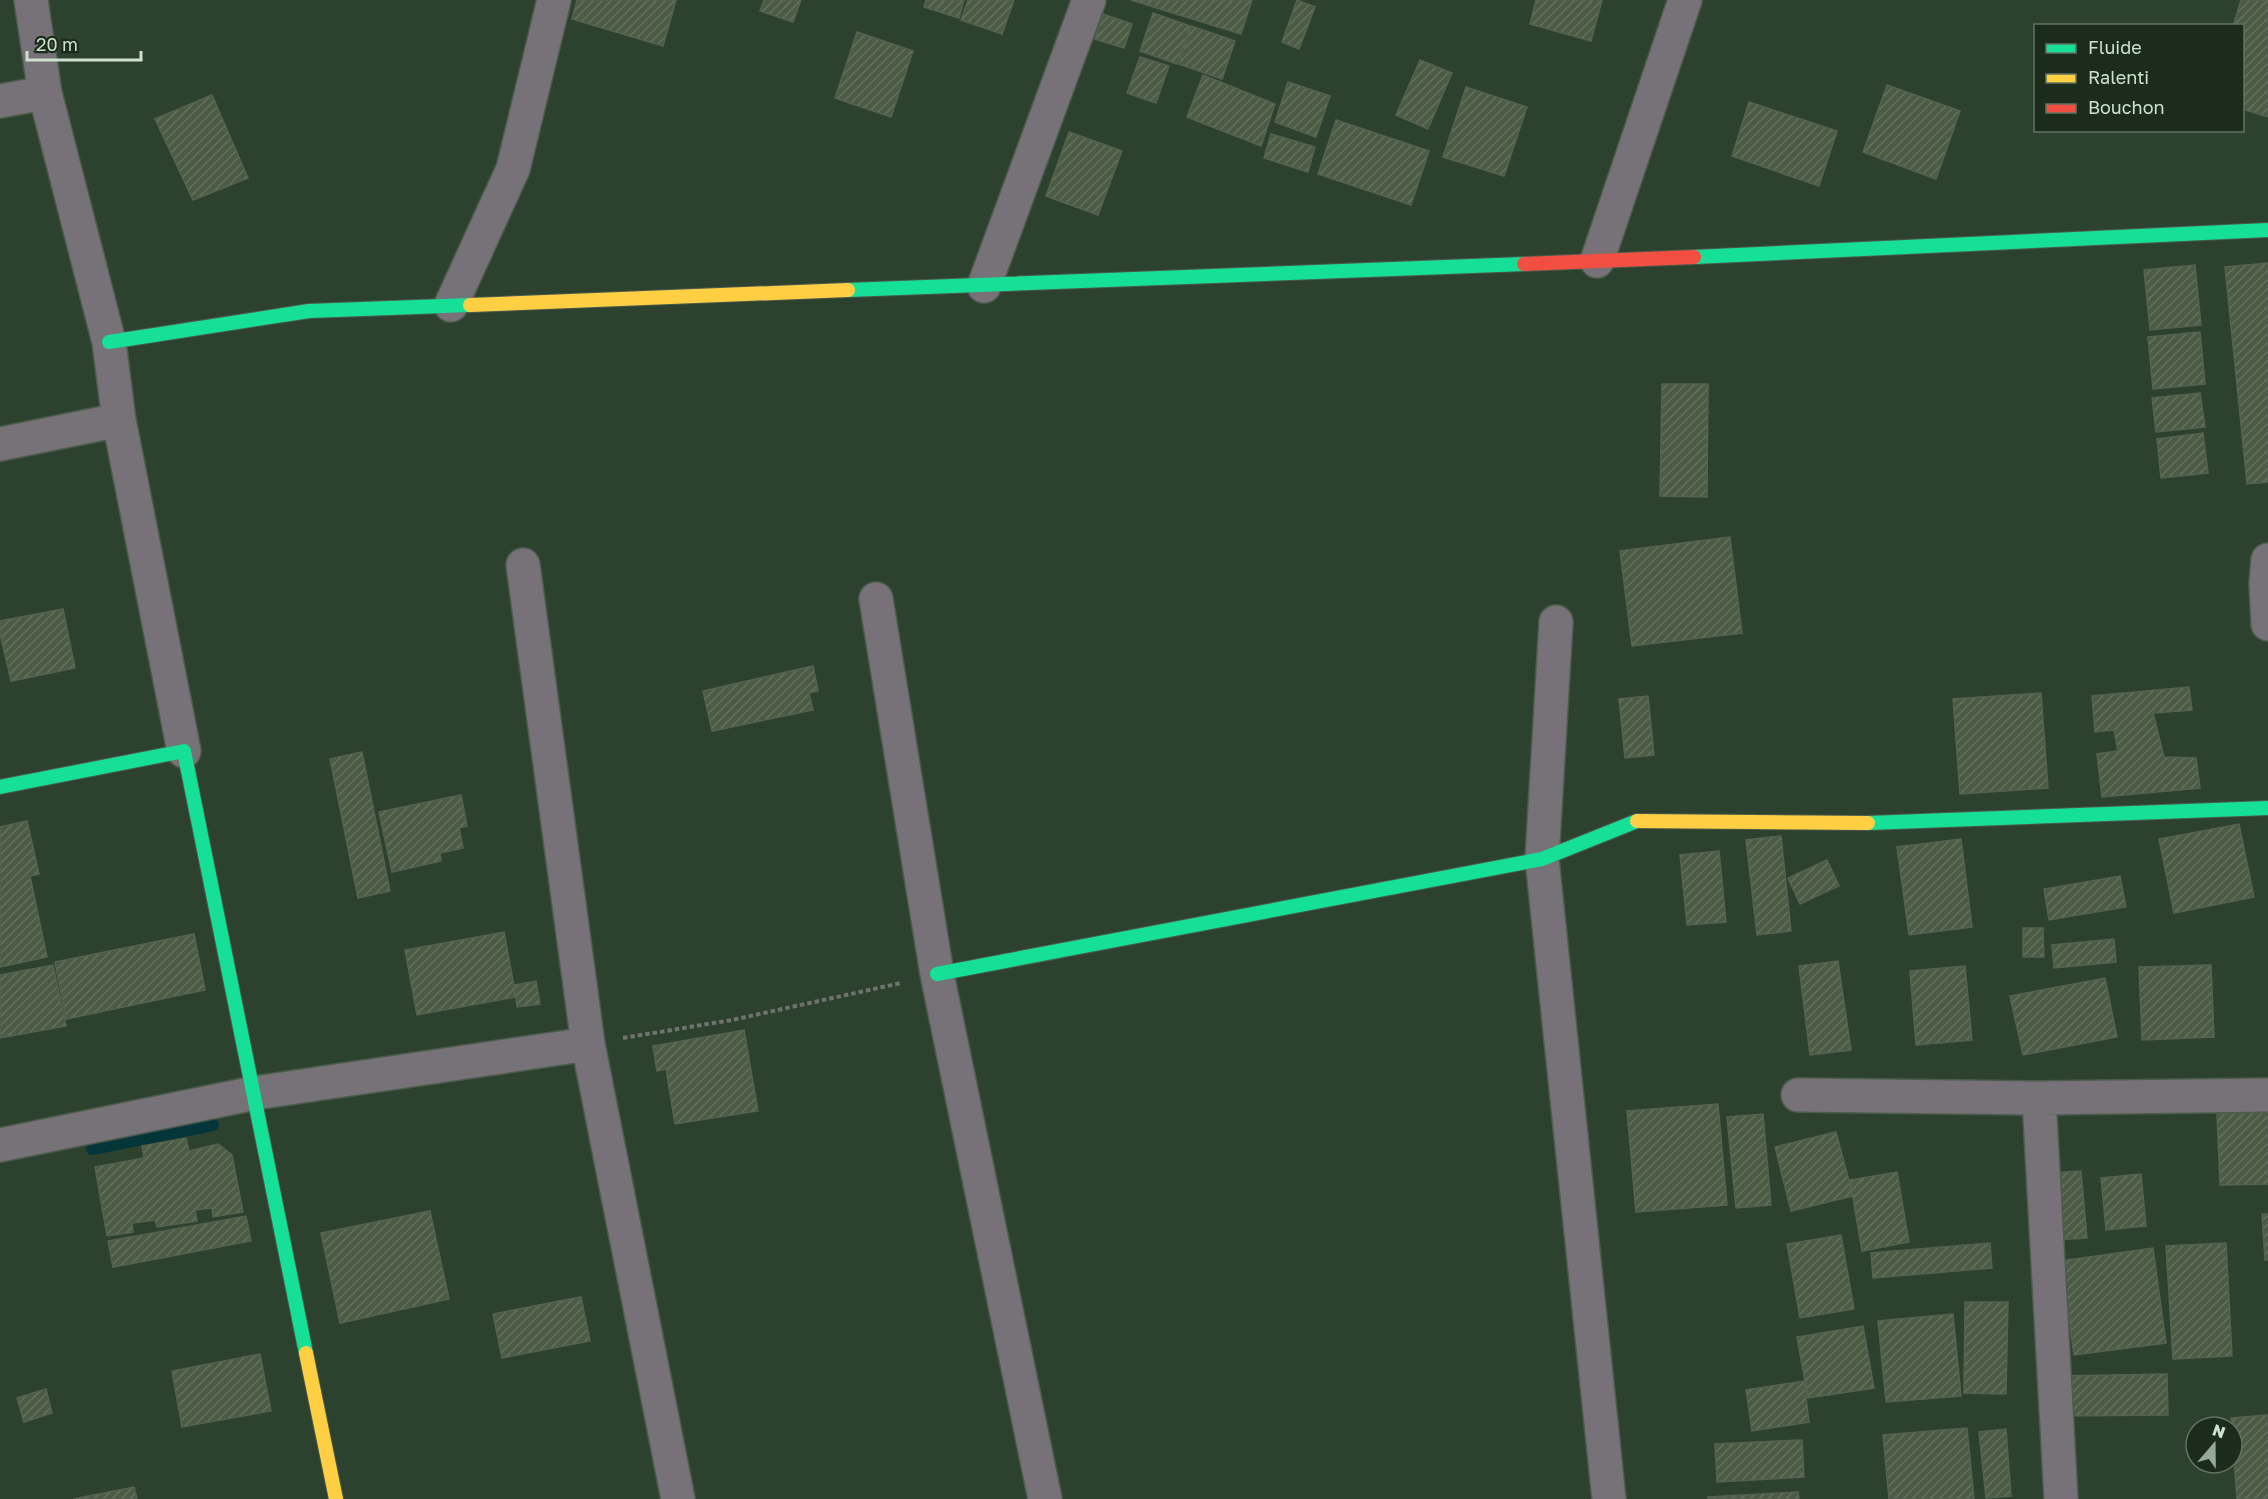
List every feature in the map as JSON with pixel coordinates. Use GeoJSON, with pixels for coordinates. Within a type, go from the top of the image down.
{"type":"FeatureCollection","features":[{"type":"Feature","properties":{"kind":"street"},"geometry":{"type":"LineString","coordinates":[[31,0],[45,93],[109,342],[119,420],[336,1499]]}},
{"type":"Feature","properties":{"kind":"street"},"geometry":{"type":"LineString","coordinates":[[451,304],[513,169],[554,0]]}},
{"type":"Feature","properties":{"kind":"street"},"geometry":{"type":"LineString","coordinates":[[984,286],[1089,0]]}},
{"type":"Feature","properties":{"kind":"street"},"geometry":{"type":"LineString","coordinates":[[1597,261],[1685,0]]}},
{"type":"Feature","properties":{"kind":"street"},"geometry":{"type":"LineString","coordinates":[[0,101],[45,93]]}},
{"type":"Feature","properties":{"kind":"street"},"geometry":{"type":"LineString","coordinates":[[109,342],[309,311],[1597,261],[2268,230]]}},
{"type":"Feature","properties":{"kind":"street"},"geometry":{"type":"LineString","coordinates":[[0,444],[119,420]]}},
{"type":"Feature","properties":{"kind":"street"},"geometry":{"type":"LineString","coordinates":[[2268,560],[2266,583],[2268,624]]}},
{"type":"Feature","properties":{"kind":"street"},"geometry":{"type":"LineString","coordinates":[[523,565],[588,1044],[678,1499]]}},
{"type":"Feature","properties":{"kind":"street"},"geometry":{"type":"LineString","coordinates":[[876,599],[937,975],[1045,1499]]}},
{"type":"Feature","properties":{"kind":"street"},"geometry":{"type":"LineString","coordinates":[[1556,622],[1542,859],[1609,1499]]}},
{"type":"Feature","properties":{"kind":"street"},"geometry":{"type":"LineString","coordinates":[[0,788],[184,751]]}},
{"type":"Feature","properties":{"kind":"street"},"geometry":{"type":"LineString","coordinates":[[937,975],[1542,859],[1640,820],[1893,823],[2268,808]]}},
{"type":"Feature","properties":{"kind":"street"},"geometry":{"type":"LineString","coordinates":[[0,1144],[255,1093],[588,1044]]}},
{"type":"Feature","properties":{"kind":"street"},"geometry":{"type":"LineString","coordinates":[[1798,1095],[2039,1098],[2268,1095]]}},
{"type":"Feature","properties":{"kind":"street"},"geometry":{"type":"LineString","coordinates":[[2039,1098],[2061,1499]]}},
{"type":"Feature","properties":{"kind":"path"},"geometry":{"type":"LineString","coordinates":[[588,1044],[732,1020],[937,975]]}},
{"type":"Feature","properties":{"kind":"building"},"geometry":{"type":"Polygon","coordinates":[[[577,0],[676,0],[663,46],[572,19],[577,0]]]}},
{"type":"Feature","properties":{"kind":"building"},"geometry":{"type":"Polygon","coordinates":[[[764,0],[801,0],[793,22],[760,11],[764,0]]]}},
{"type":"Feature","properties":{"kind":"building"},"geometry":{"type":"Polygon","coordinates":[[[926,0],[964,0],[959,18],[924,7],[926,0]]]}},
{"type":"Feature","properties":{"kind":"building"},"geometry":{"type":"Polygon","coordinates":[[[968,0],[1014,0],[1002,34],[961,20],[968,0]]]}},
{"type":"Feature","properties":{"kind":"building"},"geometry":{"type":"Polygon","coordinates":[[[1131,0],[1252,0],[1241,34],[1131,0]]]}},
{"type":"Feature","properties":{"kind":"building"},"geometry":{"type":"Polygon","coordinates":[[[1297,0],[1315,7],[1299,49],[1282,42],[1297,0]]]}},
{"type":"Feature","properties":{"kind":"building"},"geometry":{"type":"Polygon","coordinates":[[[1536,0],[1602,0],[1591,41],[1530,24],[1536,0]]]}},
{"type":"Feature","properties":{"kind":"building"},"geometry":{"type":"Polygon","coordinates":[[[2241,0],[2268,0],[2268,117],[2244,110],[2244,24],[2234,24],[2241,0]]]}},
{"type":"Feature","properties":{"kind":"building"},"geometry":{"type":"Polygon","coordinates":[[[1153,13],[1190,26],[1177,64],[1140,51],[1153,13]]]}},
{"type":"Feature","properties":{"kind":"building"},"geometry":{"type":"Polygon","coordinates":[[[1103,14],[1132,24],[1124,48],[1095,39],[1103,14]]]}},
{"type":"Feature","properties":{"kind":"building"},"geometry":{"type":"Polygon","coordinates":[[[1191,26],[1235,41],[1222,79],[1179,64],[1191,26]]]}},
{"type":"Feature","properties":{"kind":"building"},"geometry":{"type":"Polygon","coordinates":[[[857,32],[913,51],[891,117],[835,98],[857,32]]]}},
{"type":"Feature","properties":{"kind":"building"},"geometry":{"type":"Polygon","coordinates":[[[1140,57],[1169,66],[1156,103],[1127,93],[1140,57]]]}},
{"type":"Feature","properties":{"kind":"building"},"geometry":{"type":"Polygon","coordinates":[[[1420,60],[1452,73],[1428,129],[1396,115],[1420,60]]]}},
{"type":"Feature","properties":{"kind":"building"},"geometry":{"type":"Polygon","coordinates":[[[1203,75],[1275,104],[1261,146],[1187,117],[1203,75]]]}},
{"type":"Feature","properties":{"kind":"building"},"geometry":{"type":"Polygon","coordinates":[[[1288,82],[1330,96],[1316,137],[1275,122],[1288,82]]]}},
{"type":"Feature","properties":{"kind":"building"},"geometry":{"type":"Polygon","coordinates":[[[1887,85],[1960,111],[1936,179],[1863,152],[1887,85]]]}},
{"type":"Feature","properties":{"kind":"building"},"geometry":{"type":"Polygon","coordinates":[[[1466,87],[1527,107],[1504,176],[1443,157],[1466,87]]]}},
{"type":"Feature","properties":{"kind":"building"},"geometry":{"type":"Polygon","coordinates":[[[212,95],[248,178],[193,200],[155,119],[212,95]]]}},
{"type":"Feature","properties":{"kind":"building"},"geometry":{"type":"Polygon","coordinates":[[[1749,102],[1837,131],[1819,186],[1732,156],[1749,102]]]}},
{"type":"Feature","properties":{"kind":"building"},"geometry":{"type":"Polygon","coordinates":[[[1336,120],[1429,151],[1411,205],[1318,174],[1336,120]]]}},
{"type":"Feature","properties":{"kind":"building"},"geometry":{"type":"Polygon","coordinates":[[[1069,132],[1122,151],[1098,215],[1046,196],[1069,132]]]}},
{"type":"Feature","properties":{"kind":"building"},"geometry":{"type":"Polygon","coordinates":[[[1271,134],[1315,147],[1308,172],[1264,158],[1271,134]]]}},
{"type":"Feature","properties":{"kind":"building"},"geometry":{"type":"Polygon","coordinates":[[[2268,263],[2268,482],[2247,484],[2225,267],[2268,263]]]}},
{"type":"Feature","properties":{"kind":"building"},"geometry":{"type":"Polygon","coordinates":[[[2195,265],[2201,325],[2150,330],[2144,270],[2195,265]]]}},
{"type":"Feature","properties":{"kind":"building"},"geometry":{"type":"Polygon","coordinates":[[[2200,332],[2205,384],[2153,389],[2148,337],[2200,332]]]}},
{"type":"Feature","properties":{"kind":"building"},"geometry":{"type":"Polygon","coordinates":[[[1662,384],[1708,384],[1707,497],[1660,496],[1662,384]]]}},
{"type":"Feature","properties":{"kind":"building"},"geometry":{"type":"Polygon","coordinates":[[[2200,393],[2205,427],[2156,432],[2152,398],[2200,393]]]}},
{"type":"Feature","properties":{"kind":"building"},"geometry":{"type":"Polygon","coordinates":[[[2203,433],[2208,473],[2161,478],[2157,439],[2203,433]]]}},
{"type":"Feature","properties":{"kind":"building"},"geometry":{"type":"Polygon","coordinates":[[[1730,537],[1742,633],[1632,646],[1620,551],[1730,537]]]}},
{"type":"Feature","properties":{"kind":"building"},"geometry":{"type":"Polygon","coordinates":[[[63,609],[75,668],[11,681],[0,633],[0,621],[63,609]]]}},
{"type":"Feature","properties":{"kind":"building"},"geometry":{"type":"Polygon","coordinates":[[[813,666],[818,691],[809,693],[813,710],[712,731],[703,691],[813,666]]]}},
{"type":"Feature","properties":{"kind":"building"},"geometry":{"type":"Polygon","coordinates":[[[2189,687],[2192,710],[2153,713],[2164,757],[2196,758],[2200,788],[2102,797],[2097,754],[2118,751],[2114,730],[2095,732],[2092,696],[2189,687]]]}},
{"type":"Feature","properties":{"kind":"building"},"geometry":{"type":"Polygon","coordinates":[[[2041,693],[2048,788],[1960,794],[1953,699],[2041,693]]]}},
{"type":"Feature","properties":{"kind":"building"},"geometry":{"type":"Polygon","coordinates":[[[1648,696],[1654,755],[1625,758],[1619,699],[1648,696]]]}},
{"type":"Feature","properties":{"kind":"building"},"geometry":{"type":"Polygon","coordinates":[[[362,752],[390,891],[358,898],[330,759],[362,752]]]}},
{"type":"Feature","properties":{"kind":"building"},"geometry":{"type":"Polygon","coordinates":[[[461,795],[467,826],[459,828],[463,848],[440,853],[441,861],[392,872],[379,812],[461,795]]]}},
{"type":"Feature","properties":{"kind":"building"},"geometry":{"type":"Polygon","coordinates":[[[27,821],[39,874],[30,876],[47,957],[0,967],[0,827],[27,821]]]}},
{"type":"Feature","properties":{"kind":"building"},"geometry":{"type":"Polygon","coordinates":[[[2239,824],[2254,897],[2174,913],[2159,839],[2239,824]]]}},
{"type":"Feature","properties":{"kind":"building"},"geometry":{"type":"Polygon","coordinates":[[[1781,836],[1791,931],[1757,935],[1746,840],[1781,836]]]}},
{"type":"Feature","properties":{"kind":"building"},"geometry":{"type":"Polygon","coordinates":[[[1961,839],[1972,927],[1909,935],[1897,847],[1961,839]]]}},
{"type":"Feature","properties":{"kind":"building"},"geometry":{"type":"Polygon","coordinates":[[[1719,851],[1726,922],[1687,925],[1680,855],[1719,851]]]}},
{"type":"Feature","properties":{"kind":"building"},"geometry":{"type":"Polygon","coordinates":[[[1827,860],[1839,886],[1800,904],[1788,878],[1827,860]]]}},
{"type":"Feature","properties":{"kind":"building"},"geometry":{"type":"Polygon","coordinates":[[[2120,876],[2126,907],[2049,920],[2044,889],[2120,876]]]}},
{"type":"Feature","properties":{"kind":"building"},"geometry":{"type":"Polygon","coordinates":[[[2023,928],[2043,928],[2044,957],[2023,957],[2023,928]]]}},
{"type":"Feature","properties":{"kind":"building"},"geometry":{"type":"Polygon","coordinates":[[[504,932],[516,997],[417,1015],[405,950],[504,932]]]}},
{"type":"Feature","properties":{"kind":"building"},"geometry":{"type":"Polygon","coordinates":[[[194,934],[205,990],[66,1019],[55,962],[194,934]]]}},
{"type":"Feature","properties":{"kind":"building"},"geometry":{"type":"Polygon","coordinates":[[[2114,939],[2116,962],[2054,968],[2052,945],[2114,939]]]}},
{"type":"Feature","properties":{"kind":"building"},"geometry":{"type":"Polygon","coordinates":[[[1838,961],[1851,1050],[1810,1055],[1799,966],[1838,961]]]}},
{"type":"Feature","properties":{"kind":"building"},"geometry":{"type":"Polygon","coordinates":[[[53,965],[66,1026],[0,1038],[0,975],[53,965]]]}},
{"type":"Feature","properties":{"kind":"building"},"geometry":{"type":"Polygon","coordinates":[[[2211,965],[2214,1037],[2142,1040],[2139,967],[2211,965]]]}},
{"type":"Feature","properties":{"kind":"building"},"geometry":{"type":"Polygon","coordinates":[[[1965,966],[1972,1040],[1916,1045],[1910,971],[1965,966]]]}},
{"type":"Feature","properties":{"kind":"building"},"geometry":{"type":"Polygon","coordinates":[[[2105,978],[2117,1037],[2023,1055],[2010,996],[2105,978]]]}},
{"type":"Feature","properties":{"kind":"building"},"geometry":{"type":"Polygon","coordinates":[[[536,981],[540,1004],[517,1007],[514,985],[536,981]]]}},
{"type":"Feature","properties":{"kind":"building"},"geometry":{"type":"Polygon","coordinates":[[[744,1030],[758,1111],[675,1124],[666,1069],[657,1071],[653,1046],[744,1030]]]}},
{"type":"Feature","properties":{"kind":"building"},"geometry":{"type":"Polygon","coordinates":[[[1718,1104],[1727,1205],[1636,1212],[1627,1111],[1718,1104]]]}},
{"type":"Feature","properties":{"kind":"building"},"geometry":{"type":"Polygon","coordinates":[[[2268,1112],[2268,1184],[2220,1185],[2217,1114],[2268,1112]]]}},
{"type":"Feature","properties":{"kind":"building"},"geometry":{"type":"Polygon","coordinates":[[[1763,1114],[1771,1205],[1736,1208],[1727,1117],[1763,1114]]]}},
{"type":"Feature","properties":{"kind":"building"},"geometry":{"type":"Polygon","coordinates":[[[1836,1132],[1853,1196],[1791,1211],[1775,1147],[1836,1132]]]}},
{"type":"Feature","properties":{"kind":"building"},"geometry":{"type":"Polygon","coordinates":[[[186,1138],[189,1151],[218,1144],[232,1155],[243,1212],[213,1217],[212,1208],[195,1210],[197,1221],[157,1227],[155,1220],[132,1223],[133,1232],[107,1236],[95,1167],[144,1158],[142,1146],[186,1138]]]}},
{"type":"Feature","properties":{"kind":"building"},"geometry":{"type":"Polygon","coordinates":[[[2081,1171],[2087,1238],[2054,1240],[2049,1173],[2081,1171]]]}},
{"type":"Feature","properties":{"kind":"building"},"geometry":{"type":"Polygon","coordinates":[[[1897,1172],[1909,1242],[1862,1251],[1850,1180],[1897,1172]]]}},
{"type":"Feature","properties":{"kind":"building"},"geometry":{"type":"Polygon","coordinates":[[[2141,1174],[2146,1226],[2106,1230],[2101,1178],[2141,1174]]]}},
{"type":"Feature","properties":{"kind":"building"},"geometry":{"type":"Polygon","coordinates":[[[430,1211],[449,1299],[340,1323],[321,1233],[430,1211]]]}},
{"type":"Feature","properties":{"kind":"building"},"geometry":{"type":"Polygon","coordinates":[[[2262,1214],[2268,1214],[2268,1260],[2265,1260],[2262,1214]]]}},
{"type":"Feature","properties":{"kind":"building"},"geometry":{"type":"Polygon","coordinates":[[[246,1216],[251,1241],[113,1267],[108,1241],[246,1216]]]}},
{"type":"Feature","properties":{"kind":"building"},"geometry":{"type":"Polygon","coordinates":[[[1841,1235],[1854,1309],[1800,1318],[1787,1244],[1841,1235]]]}},
{"type":"Feature","properties":{"kind":"building"},"geometry":{"type":"Polygon","coordinates":[[[1990,1243],[1992,1268],[1873,1278],[1871,1253],[1990,1243]]]}},
{"type":"Feature","properties":{"kind":"building"},"geometry":{"type":"Polygon","coordinates":[[[2226,1243],[2232,1356],[2173,1359],[2166,1246],[2226,1243]]]}},
{"type":"Feature","properties":{"kind":"building"},"geometry":{"type":"Polygon","coordinates":[[[2153,1248],[2166,1343],[2074,1355],[2061,1261],[2153,1248]]]}},
{"type":"Feature","properties":{"kind":"building"},"geometry":{"type":"Polygon","coordinates":[[[581,1297],[590,1341],[502,1358],[493,1314],[581,1297]]]}},
{"type":"Feature","properties":{"kind":"building"},"geometry":{"type":"Polygon","coordinates":[[[1965,1302],[2008,1302],[2006,1394],[1964,1393],[1965,1302]]]}},
{"type":"Feature","properties":{"kind":"building"},"geometry":{"type":"Polygon","coordinates":[[[1953,1314],[1961,1396],[1886,1402],[1878,1321],[1953,1314]]]}},
{"type":"Feature","properties":{"kind":"building"},"geometry":{"type":"Polygon","coordinates":[[[1863,1326],[1874,1388],[1808,1398],[1797,1337],[1863,1326]]]}},
{"type":"Feature","properties":{"kind":"building"},"geometry":{"type":"Polygon","coordinates":[[[260,1354],[271,1411],[182,1427],[172,1371],[260,1354]]]}},
{"type":"Feature","properties":{"kind":"building"},"geometry":{"type":"Polygon","coordinates":[[[2167,1374],[2168,1415],[2061,1416],[2061,1376],[2167,1374]]]}},
{"type":"Feature","properties":{"kind":"building"},"geometry":{"type":"Polygon","coordinates":[[[1804,1381],[1809,1422],[1752,1431],[1746,1390],[1804,1381]]]}},
{"type":"Feature","properties":{"kind":"building"},"geometry":{"type":"Polygon","coordinates":[[[46,1389],[52,1413],[24,1422],[17,1398],[46,1389]]]}},
{"type":"Feature","properties":{"kind":"building"},"geometry":{"type":"Polygon","coordinates":[[[2268,1415],[2268,1499],[2237,1499],[2235,1475],[2244,1475],[2244,1417],[2268,1415]]]}},
{"type":"Feature","properties":{"kind":"building"},"geometry":{"type":"Polygon","coordinates":[[[1967,1428],[1974,1499],[1889,1499],[1883,1435],[1967,1428]]]}},
{"type":"Feature","properties":{"kind":"building"},"geometry":{"type":"Polygon","coordinates":[[[2006,1429],[2011,1496],[1986,1498],[1979,1432],[2006,1429]]]}},
{"type":"Feature","properties":{"kind":"building"},"geometry":{"type":"Polygon","coordinates":[[[1802,1440],[1804,1477],[1717,1482],[1715,1444],[1802,1440]]]}},
{"type":"Feature","properties":{"kind":"building"},"geometry":{"type":"Polygon","coordinates":[[[134,1487],[137,1499],[73,1499],[134,1487]]]}},
{"type":"Feature","properties":{"kind":"building"},"geometry":{"type":"Polygon","coordinates":[[[1798,1492],[1799,1499],[1708,1499],[1708,1497],[1798,1492]]]}},
{"type":"Feature","properties":{"kind":"waterway"},"geometry":{"type":"LineString","coordinates":[[92,1149],[213,1125]]}},
{"type":"Feature","properties":{"kind":"traffic: fast"},"geometry":{"type":"LineString","coordinates":[[1694,257],[2268,230]]}},
{"type":"Feature","properties":{"kind":"traffic: fast"},"geometry":{"type":"LineString","coordinates":[[848,290],[1524,264]]}},
{"type":"Feature","properties":{"kind":"traffic: fast"},"geometry":{"type":"LineString","coordinates":[[109,342],[309,311],[470,305]]}},
{"type":"Feature","properties":{"kind":"traffic: fast"},"geometry":{"type":"LineString","coordinates":[[0,787],[184,751],[306,1353]]}},
{"type":"Feature","properties":{"kind":"traffic: fast"},"geometry":{"type":"LineString","coordinates":[[1868,823],[2268,808]]}},
{"type":"Feature","properties":{"kind":"traffic: fast"},"geometry":{"type":"LineString","coordinates":[[937,974],[1542,859],[1637,821]]}},
{"type":"Feature","properties":{"kind":"traffic: slow"},"geometry":{"type":"LineString","coordinates":[[470,305],[848,290]]}},
{"type":"Feature","properties":{"kind":"traffic: slow"},"geometry":{"type":"LineString","coordinates":[[1637,821],[1868,823]]}},
{"type":"Feature","properties":{"kind":"traffic: slow"},"geometry":{"type":"LineString","coordinates":[[306,1353],[336,1499]]}},
{"type":"Feature","properties":{"kind":"traffic: jam"},"geometry":{"type":"LineString","coordinates":[[1524,264],[1694,257]]}}]}
